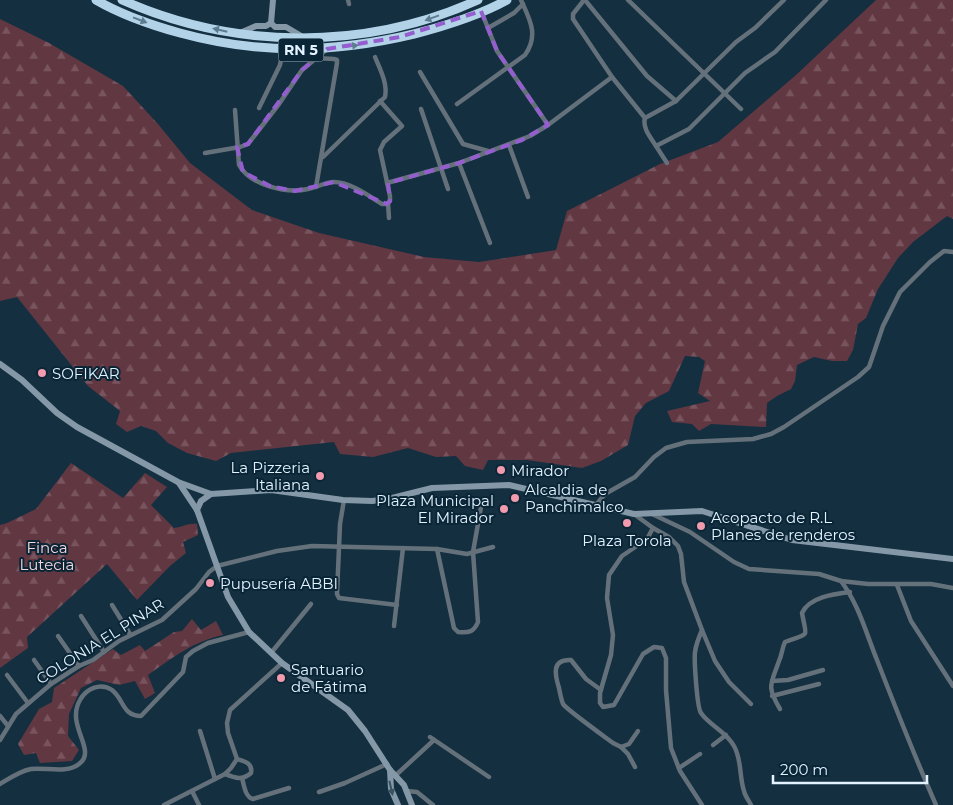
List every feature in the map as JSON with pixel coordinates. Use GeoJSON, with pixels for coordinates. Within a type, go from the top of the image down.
{"type":"FeatureCollection","features":[{"type":"Feature","properties":{"kind":"highway","name":"RN 5"},"geometry":{"type":"LineString","coordinates":[[96,0],[113,10],[176,32],[229,44],[283,50],[327,49],[400,37],[452,23],[506,0]]}},
{"type":"Feature","properties":{"kind":"highway","name":"RN 5"},"geometry":{"type":"LineString","coordinates":[[122,0],[159,14],[238,34],[276,38],[347,36],[381,31],[422,22],[478,0]]}},
{"type":"Feature","properties":{"kind":"main road"},"geometry":{"type":"LineString","coordinates":[[273,0],[271,23],[276,28],[286,27],[305,38]]}},
{"type":"Feature","properties":{"kind":"main road"},"geometry":{"type":"LineString","coordinates":[[238,34],[256,26],[266,26],[271,23]]}},
{"type":"Feature","properties":{"kind":"main road"},"geometry":{"type":"LineString","coordinates":[[0,364],[22,380],[63,418],[178,482],[212,494],[271,490],[344,500],[384,500],[432,488],[498,484],[514,485],[634,514],[652,514],[665,517],[702,511],[792,540],[953,559]]}},
{"type":"Feature","properties":{"kind":"main road"},"geometry":{"type":"LineString","coordinates":[[178,482],[197,510],[228,597],[249,632],[282,663],[348,710],[366,731],[388,767],[407,791],[412,805]]}},
{"type":"Feature","properties":{"kind":"main road"},"geometry":{"type":"LineString","coordinates":[[197,510],[201,501],[212,494]]}},
{"type":"Feature","properties":{"kind":"main road"},"geometry":{"type":"LineString","coordinates":[[388,767],[390,789],[398,805]]}},
{"type":"Feature","properties":{"kind":"street"},"geometry":{"type":"LineString","coordinates":[[646,118],[612,77],[573,20],[573,14],[585,0],[647,76],[676,101]]}},
{"type":"Feature","properties":{"kind":"street"},"geometry":{"type":"LineString","coordinates":[[628,0],[740,110]]}},
{"type":"Feature","properties":{"kind":"street"},"geometry":{"type":"LineString","coordinates":[[667,164],[646,128],[644,123],[646,118],[676,101],[736,42],[755,28],[784,0]]}},
{"type":"Feature","properties":{"kind":"street"},"geometry":{"type":"LineString","coordinates":[[656,146],[688,129],[745,73],[775,52],[826,0]]}},
{"type":"Feature","properties":{"kind":"street"},"geometry":{"type":"LineString","coordinates":[[488,28],[514,13],[522,2]]}},
{"type":"Feature","properties":{"kind":"street"},"geometry":{"type":"LineString","coordinates":[[457,104],[525,55],[532,46],[533,27],[522,2]]}},
{"type":"Feature","properties":{"kind":"street"},"geometry":{"type":"LineString","coordinates":[[481,11],[497,52],[548,126]]}},
{"type":"Feature","properties":{"kind":"street"},"geometry":{"type":"LineString","coordinates":[[205,153],[248,144],[280,104],[302,70],[327,49]]}},
{"type":"Feature","properties":{"kind":"street"},"geometry":{"type":"LineString","coordinates":[[259,108],[280,65],[283,50]]}},
{"type":"Feature","properties":{"kind":"street"},"geometry":{"type":"LineString","coordinates":[[315,58],[334,59],[337,63],[316,187]]}},
{"type":"Feature","properties":{"kind":"street"},"geometry":{"type":"LineString","coordinates":[[322,158],[384,97],[386,91],[375,58]]}},
{"type":"Feature","properties":{"kind":"street"},"geometry":{"type":"LineString","coordinates":[[420,72],[463,144],[489,151]]}},
{"type":"Feature","properties":{"kind":"street"},"geometry":{"type":"LineString","coordinates":[[387,183],[459,164],[530,136],[548,126],[612,77]]}},
{"type":"Feature","properties":{"kind":"street"},"geometry":{"type":"LineString","coordinates":[[380,101],[402,126],[381,146],[382,162],[390,201],[388,204],[389,218]]}},
{"type":"Feature","properties":{"kind":"street"},"geometry":{"type":"LineString","coordinates":[[421,109],[448,189]]}},
{"type":"Feature","properties":{"kind":"street"},"geometry":{"type":"LineString","coordinates":[[235,110],[236,147],[239,165],[249,177],[270,186],[295,190],[308,189],[334,182],[350,186],[382,204],[388,204]]}},
{"type":"Feature","properties":{"kind":"street"},"geometry":{"type":"LineString","coordinates":[[509,145],[528,197]]}},
{"type":"Feature","properties":{"kind":"street"},"geometry":{"type":"LineString","coordinates":[[459,164],[490,243]]}},
{"type":"Feature","properties":{"kind":"street"},"geometry":{"type":"LineString","coordinates":[[596,505],[605,494],[632,480],[654,457],[666,448],[687,442],[754,439],[771,434],[858,377],[869,367],[883,326],[900,292],[944,251],[953,252]]}},
{"type":"Feature","properties":{"kind":"street"},"geometry":{"type":"LineString","coordinates":[[344,500],[340,524],[336,588],[339,598],[397,605]]}},
{"type":"Feature","properties":{"kind":"street"},"geometry":{"type":"LineString","coordinates":[[437,549],[454,628],[458,632],[465,633],[475,629],[478,622],[473,552],[481,507]]}},
{"type":"Feature","properties":{"kind":"street"},"geometry":{"type":"LineString","coordinates":[[634,514],[653,528],[670,537],[678,546],[681,554],[684,582],[716,661],[729,682],[751,704]]}},
{"type":"Feature","properties":{"kind":"street"},"geometry":{"type":"LineString","coordinates":[[665,517],[729,559],[749,569],[818,574],[841,581],[868,584],[931,584],[953,588]]}},
{"type":"Feature","properties":{"kind":"street"},"geometry":{"type":"LineString","coordinates":[[653,528],[646,539],[622,556],[609,576],[607,598],[614,635],[611,655],[599,699],[601,705],[607,707],[614,704],[643,654],[654,647],[662,648],[666,658],[669,735],[673,756],[702,805]]}},
{"type":"Feature","properties":{"kind":"street"},"geometry":{"type":"LineString","coordinates":[[217,566],[277,550],[312,546],[437,549],[467,554],[492,546]]}},
{"type":"Feature","properties":{"kind":"street"},"geometry":{"type":"LineString","coordinates":[[394,626],[403,548]]}},
{"type":"Feature","properties":{"kind":"street","name":"COLONIA EL PINAR"},"geometry":{"type":"LineString","coordinates":[[0,740],[16,714],[51,684],[79,666],[93,660],[130,634],[162,620],[196,589],[209,572],[217,566]]}},
{"type":"Feature","properties":{"kind":"street"},"geometry":{"type":"LineString","coordinates":[[841,581],[850,592],[860,613],[885,682],[936,805]]}},
{"type":"Feature","properties":{"kind":"street"},"geometry":{"type":"LineString","coordinates":[[897,585],[911,620],[953,686]]}},
{"type":"Feature","properties":{"kind":"street"},"geometry":{"type":"LineString","coordinates":[[780,709],[772,696],[770,688],[785,642],[801,637],[806,633],[807,629],[802,613],[804,608],[830,594],[850,592]]}},
{"type":"Feature","properties":{"kind":"street"},"geometry":{"type":"LineString","coordinates":[[271,653],[311,604]]}},
{"type":"Feature","properties":{"kind":"street"},"geometry":{"type":"LineString","coordinates":[[112,605],[130,634]]}},
{"type":"Feature","properties":{"kind":"street"},"geometry":{"type":"LineString","coordinates":[[81,616],[104,652]]}},
{"type":"Feature","properties":{"kind":"street"},"geometry":{"type":"LineString","coordinates":[[702,630],[694,660],[697,677],[697,703],[700,713],[734,744],[740,760],[744,791],[751,805]]}},
{"type":"Feature","properties":{"kind":"street"},"geometry":{"type":"LineString","coordinates":[[0,784],[29,769],[70,768],[84,760],[86,754],[75,720],[75,711],[80,699],[88,691],[95,687],[104,687],[113,691],[126,710],[134,716],[141,716],[183,672],[186,657],[193,651],[208,643],[249,632]]}},
{"type":"Feature","properties":{"kind":"street"},"geometry":{"type":"LineString","coordinates":[[58,636],[79,666]]}},
{"type":"Feature","properties":{"kind":"street"},"geometry":{"type":"LineString","coordinates":[[34,660],[51,684]]}},
{"type":"Feature","properties":{"kind":"street"},"geometry":{"type":"LineString","coordinates":[[601,690],[586,679],[571,660],[559,662],[555,675],[564,705],[622,748],[628,754],[635,767]]}},
{"type":"Feature","properties":{"kind":"street"},"geometry":{"type":"LineString","coordinates":[[164,805],[225,774],[231,768],[236,759],[228,733],[227,723],[230,710],[282,663]]}},
{"type":"Feature","properties":{"kind":"street"},"geometry":{"type":"LineString","coordinates":[[772,680],[788,680],[823,670]]}},
{"type":"Feature","properties":{"kind":"street"},"geometry":{"type":"LineString","coordinates":[[7,675],[28,703]]}},
{"type":"Feature","properties":{"kind":"street"},"geometry":{"type":"LineString","coordinates":[[772,696],[819,684]]}},
{"type":"Feature","properties":{"kind":"street"},"geometry":{"type":"LineString","coordinates":[[1,718],[8,726]]}},
{"type":"Feature","properties":{"kind":"street"},"geometry":{"type":"LineString","coordinates":[[200,731],[215,779]]}},
{"type":"Feature","properties":{"kind":"street"},"geometry":{"type":"LineString","coordinates":[[622,748],[629,744],[638,731]]}},
{"type":"Feature","properties":{"kind":"street"},"geometry":{"type":"LineString","coordinates":[[713,744],[726,735]]}},
{"type":"Feature","properties":{"kind":"street"},"geometry":{"type":"LineString","coordinates":[[396,775],[432,739],[489,777]]}},
{"type":"Feature","properties":{"kind":"street"},"geometry":{"type":"LineString","coordinates":[[679,768],[700,754]]}},
{"type":"Feature","properties":{"kind":"street"},"geometry":{"type":"LineString","coordinates":[[225,774],[242,778],[249,775],[252,769],[246,762],[236,759]]}},
{"type":"Feature","properties":{"kind":"street"},"geometry":{"type":"LineString","coordinates":[[319,792],[388,767]]}},
{"type":"Feature","properties":{"kind":"street"},"geometry":{"type":"LineString","coordinates":[[242,778],[247,794],[253,799],[289,788]]}},
{"type":"Feature","properties":{"kind":"street"},"geometry":{"type":"LineString","coordinates":[[192,791],[199,805]]}},
{"type":"Feature","properties":{"kind":"street"},"geometry":{"type":"LineString","coordinates":[[407,791],[417,792],[433,805]]}},
{"type":"Feature","properties":{"kind":"highlighted area"},"geometry":{"type":"Polygon","coordinates":[[[481,11],[497,51],[548,125],[522,140],[459,163],[388,183],[390,201],[387,204],[334,182],[295,191],[270,186],[243,172],[237,147],[248,144],[302,70],[327,49],[400,37],[481,11]]]}},
{"type":"Feature","properties":{"kind":"green space"},"geometry":{"type":"Polygon","coordinates":[[[876,0],[953,0],[953,219],[947,216],[913,242],[898,258],[878,289],[866,318],[858,324],[853,350],[847,361],[832,361],[814,357],[797,365],[795,381],[791,389],[767,403],[766,427],[711,424],[699,431],[692,424],[672,422],[667,411],[710,401],[698,393],[705,361],[699,357],[685,356],[669,391],[646,403],[635,416],[628,445],[601,461],[582,468],[527,460],[488,460],[483,470],[465,466],[456,456],[436,457],[408,448],[373,457],[340,454],[334,442],[231,453],[216,461],[187,453],[168,443],[156,431],[141,426],[127,432],[116,424],[120,411],[88,386],[17,297],[0,301],[0,19],[49,43],[123,86],[190,163],[252,210],[319,233],[424,257],[479,262],[556,250],[567,211],[660,164],[718,142],[796,75],[876,0]]]}},
{"type":"Feature","properties":{"kind":"green space","name":"Finca Lutecia"},"geometry":{"type":"Polygon","coordinates":[[[71,463],[123,498],[145,473],[167,487],[151,505],[174,528],[197,524],[198,535],[183,542],[186,553],[170,566],[137,600],[107,564],[27,637],[28,648],[0,668],[0,525],[36,509],[71,463]]]}},
{"type":"Feature","properties":{"kind":"green space"},"geometry":{"type":"Polygon","coordinates":[[[192,619],[201,630],[216,621],[223,635],[202,641],[175,656],[148,675],[155,693],[145,699],[135,681],[119,685],[97,680],[81,688],[69,714],[68,736],[79,750],[72,761],[40,763],[36,753],[24,755],[18,744],[39,709],[52,702],[54,688],[113,649],[121,655],[140,645],[145,651],[174,632],[182,631],[192,619]]]}},
{"type":"Feature","properties":{"kind":"place","name":"SOFIKAR"},"geometry":{"type":"Point","coordinates":[42,373]}},
{"type":"Feature","properties":{"kind":"place","name":"Mirador"},"geometry":{"type":"Point","coordinates":[501,470]}},
{"type":"Feature","properties":{"kind":"place","name":"La Pizzeria Italiana"},"geometry":{"type":"Point","coordinates":[320,476]}},
{"type":"Feature","properties":{"kind":"place","name":"Alcaldia de Panchimalco"},"geometry":{"type":"Point","coordinates":[515,498]}},
{"type":"Feature","properties":{"kind":"place","name":"Plaza Municipal El Mirador"},"geometry":{"type":"Point","coordinates":[504,509]}},
{"type":"Feature","properties":{"kind":"place","name":"Plaza Torola"},"geometry":{"type":"Point","coordinates":[627,523]}},
{"type":"Feature","properties":{"kind":"place","name":"Acopacto de R.L Planes de renderos"},"geometry":{"type":"Point","coordinates":[701,526]}},
{"type":"Feature","properties":{"kind":"place","name":"Pupusería ABBI"},"geometry":{"type":"Point","coordinates":[210,583]}},
{"type":"Feature","properties":{"kind":"place","name":"Santuario de Fátima"},"geometry":{"type":"Point","coordinates":[281,678]}}]}
